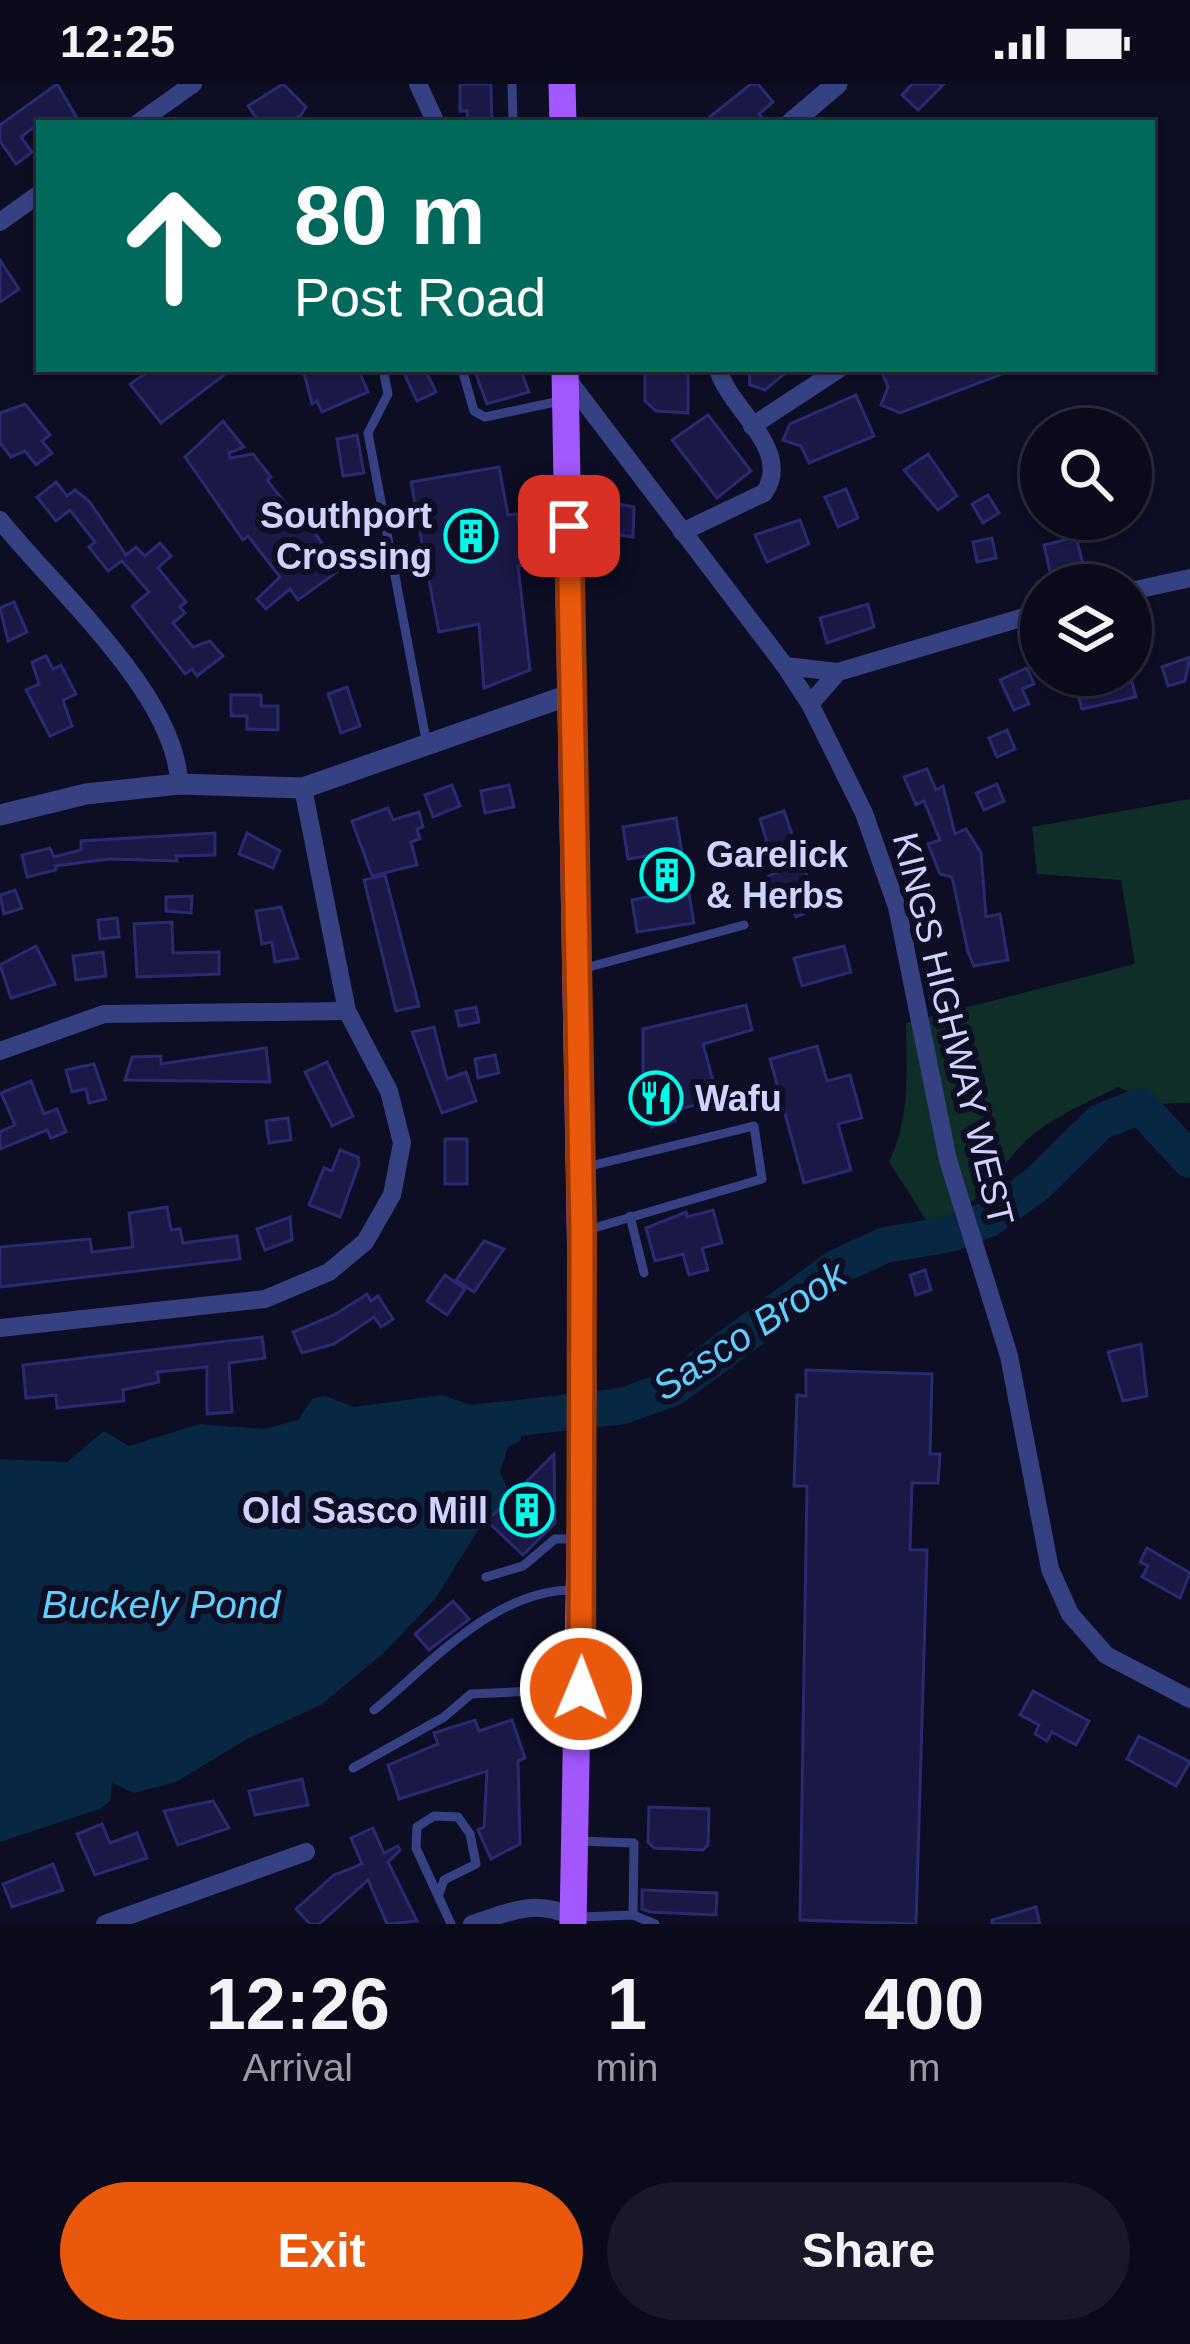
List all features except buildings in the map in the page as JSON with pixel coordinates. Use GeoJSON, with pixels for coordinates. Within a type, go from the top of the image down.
{"type":"FeatureCollection","features":[{"type":"Feature","properties":{"kind":"main road"},"geometry":{"type":"LineString","coordinates":[[562,84],[563,120]]}},
{"type":"Feature","properties":{"kind":"main road"},"geometry":{"type":"LineString","coordinates":[[565,381],[575,693],[583,1386],[581,1689],[577,1841],[569,1922]]}},
{"type":"Feature","properties":{"kind":"street"},"geometry":{"type":"LineString","coordinates":[[142,120],[193,84]]}},
{"type":"Feature","properties":{"kind":"street"},"geometry":{"type":"LineString","coordinates":[[418,84],[435,120]]}},
{"type":"Feature","properties":{"kind":"street"},"geometry":{"type":"LineString","coordinates":[[795,120],[837,84]]}},
{"type":"Feature","properties":{"kind":"street"},"geometry":{"type":"LineString","coordinates":[[0,222],[36,196]]}},
{"type":"Feature","properties":{"kind":"street"},"geometry":{"type":"LineString","coordinates":[[682,532],[769,488],[773,458],[720,372]]}},
{"type":"Feature","properties":{"kind":"street"},"geometry":{"type":"LineString","coordinates":[[752,427],[834,372]]}},
{"type":"Feature","properties":{"kind":"street","name":"KINGS HIGHWAY WEST"},"geometry":{"type":"LineString","coordinates":[[565,381],[810,704],[886,870],[964,1214],[1009,1356],[1050,1569],[1070,1613],[1106,1655],[1190,1699]]}},
{"type":"Feature","properties":{"kind":"street"},"geometry":{"type":"LineString","coordinates":[[3,528],[138,684],[178,757],[178,784]]}},
{"type":"Feature","properties":{"kind":"street"},"geometry":{"type":"LineString","coordinates":[[1152,586],[1190,578]]}},
{"type":"Feature","properties":{"kind":"street"},"geometry":{"type":"LineString","coordinates":[[785,666],[838,672],[1020,618]]}},
{"type":"Feature","properties":{"kind":"street"},"geometry":{"type":"LineString","coordinates":[[810,704],[838,672]]}},
{"type":"Feature","properties":{"kind":"street"},"geometry":{"type":"LineString","coordinates":[[0,815],[86,794],[178,784],[303,788],[575,693]]}},
{"type":"Feature","properties":{"kind":"street"},"geometry":{"type":"LineString","coordinates":[[0,1328],[265,1299],[329,1271],[365,1242],[392,1195],[401,1143],[389,1091],[347,1011],[303,788]]}},
{"type":"Feature","properties":{"kind":"street"},"geometry":{"type":"LineString","coordinates":[[0,1051],[104,1014],[347,1011]]}},
{"type":"Feature","properties":{"kind":"street"},"geometry":{"type":"LineString","coordinates":[[105,1924],[306,1852]]}},
{"type":"Feature","properties":{"kind":"street"},"geometry":{"type":"LineString","coordinates":[[472,1924],[514,1920],[521,1905],[545,1905],[569,1922]]}},
{"type":"Feature","properties":{"kind":"lane"},"geometry":{"type":"LineString","coordinates":[[512,84],[513,120]]}},
{"type":"Feature","properties":{"kind":"lane"},"geometry":{"type":"LineString","coordinates":[[384,372],[388,394],[368,433],[428,745]]}},
{"type":"Feature","properties":{"kind":"lane"},"geometry":{"type":"LineString","coordinates":[[463,372],[474,411],[485,417],[565,381]]}},
{"type":"Feature","properties":{"kind":"lane"},"geometry":{"type":"LineString","coordinates":[[578,970],[744,925]]}},
{"type":"Feature","properties":{"kind":"lane"},"geometry":{"type":"LineString","coordinates":[[580,1168],[754,1126],[763,1179],[582,1232]]}},
{"type":"Feature","properties":{"kind":"lane"},"geometry":{"type":"LineString","coordinates":[[630,1216],[644,1274]]}},
{"type":"Feature","properties":{"kind":"lane"},"geometry":{"type":"LineString","coordinates":[[486,1577],[523,1566],[555,1539],[583,1539]]}},
{"type":"Feature","properties":{"kind":"lane"},"geometry":{"type":"LineString","coordinates":[[374,1710],[484,1618],[550,1589],[582,1590]]}},
{"type":"Feature","properties":{"kind":"lane"},"geometry":{"type":"LineString","coordinates":[[353,1768],[444,1718],[471,1694],[581,1689]]}},
{"type":"Feature","properties":{"kind":"lane"},"geometry":{"type":"LineString","coordinates":[[439,1894],[443,1880],[476,1864],[470,1834],[458,1816],[434,1816],[417,1827],[416,1848],[451,1924]]}},
{"type":"Feature","properties":{"kind":"lane"},"geometry":{"type":"LineString","coordinates":[[577,1841],[634,1844],[633,1915]]}},
{"type":"Feature","properties":{"kind":"lane"},"geometry":{"type":"LineString","coordinates":[[569,1922],[633,1915],[655,1924]]}},
{"type":"Feature","properties":{"kind":"green space"},"geometry":{"type":"Polygon","coordinates":[[[1190,799],[1190,1103],[1154,1104],[1118,1087],[1042,1128],[974,1200],[930,1226],[889,1162],[904,1111],[906,1023],[1135,964],[1121,880],[1037,874],[1032,827],[1190,799]]]}},
{"type":"Feature","properties":{"kind":"water","name":"Buckely Pond"},"geometry":{"type":"Polygon","coordinates":[[[442,1395],[520,1422],[521,1440],[508,1447],[500,1472],[510,1494],[477,1532],[435,1599],[385,1652],[321,1705],[247,1739],[176,1782],[134,1793],[112,1783],[111,1800],[100,1809],[0,1842],[0,1459],[67,1462],[104,1431],[129,1446],[200,1424],[264,1429],[298,1420],[312,1399],[325,1396],[354,1407],[442,1395]]]}},
{"type":"Feature","properties":{"kind":"waterway","name":"Sasco Brook"},"geometry":{"type":"LineString","coordinates":[[473,1423],[623,1406],[673,1388],[837,1267],[885,1245],[950,1234],[989,1219],[1037,1184],[1100,1122],[1140,1106],[1190,1160]]}},
{"type":"Feature","properties":{"kind":"place","name":"Southport Crossing"},"geometry":{"type":"Point","coordinates":[471,536]}},
{"type":"Feature","properties":{"kind":"place","name":"Garelick & Herbs"},"geometry":{"type":"Point","coordinates":[667,875]}},
{"type":"Feature","properties":{"kind":"place","name":"Wafu"},"geometry":{"type":"Point","coordinates":[656,1098]}},
{"type":"Feature","properties":{"kind":"place","name":"Old Sasco Mill"},"geometry":{"type":"Point","coordinates":[527,1510]}},
{"type":"Feature","properties":{"kind":"route"},"geometry":{"type":"LineString","coordinates":[[569,526],[582,1232],[581,1689]]}}]}
